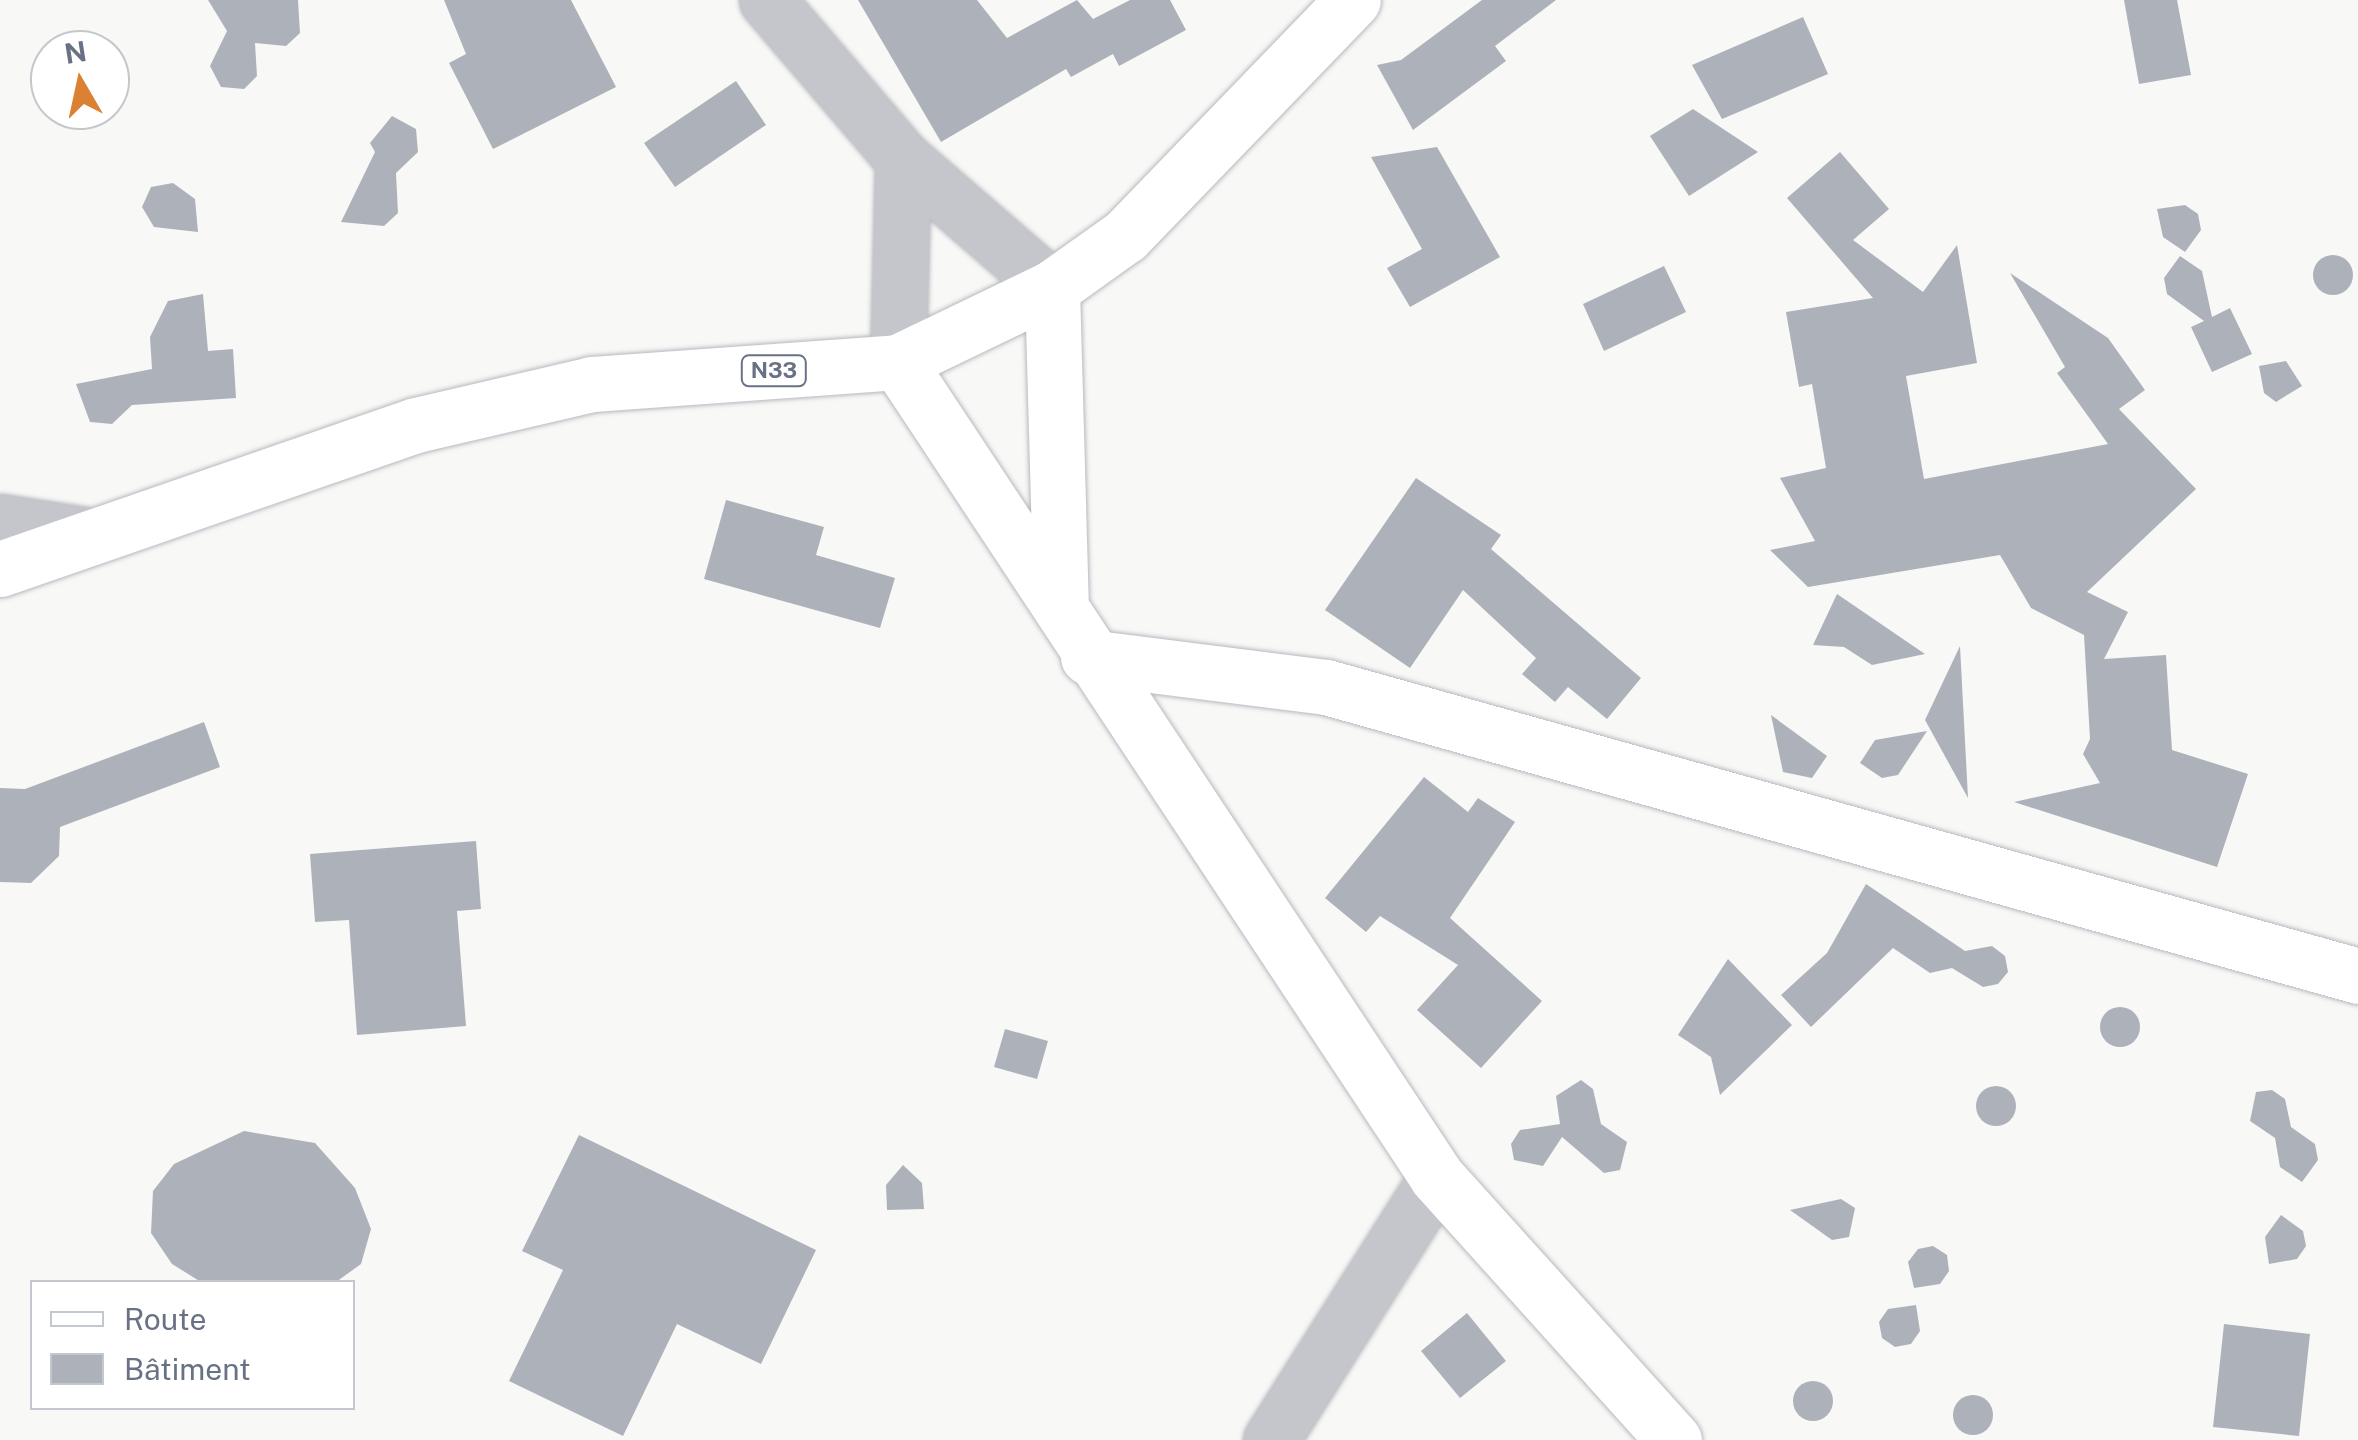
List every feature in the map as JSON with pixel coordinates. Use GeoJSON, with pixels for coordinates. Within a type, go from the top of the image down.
{"type":"FeatureCollection","features":[{"type":"Feature","properties":{"kind":"street"},"geometry":{"type":"LineString","coordinates":[[767,0],[903,159],[1052,288],[1060,608]]}},
{"type":"Feature","properties":{"kind":"street","name":"N33"},"geometry":{"type":"LineString","coordinates":[[0,569],[84,536],[416,425],[592,384],[898,362],[1052,288],[1125,236],[1353,0]]}},
{"type":"Feature","properties":{"kind":"street"},"geometry":{"type":"LineString","coordinates":[[903,159],[898,362],[1088,657],[1438,1176],[1674,1440]]}},
{"type":"Feature","properties":{"kind":"street"},"geometry":{"type":"LineString","coordinates":[[0,522],[84,536]]}},
{"type":"Feature","properties":{"kind":"street"},"geometry":{"type":"LineString","coordinates":[[1088,657],[1326,687],[2358,976]]}},
{"type":"Feature","properties":{"kind":"street"},"geometry":{"type":"LineString","coordinates":[[1271,1440],[1438,1176]]}},
{"type":"Feature","properties":{"kind":"building"},"geometry":{"type":"Polygon","coordinates":[[[208,0],[298,0],[300,33],[286,46],[255,43],[257,76],[244,89],[221,87],[210,66],[227,31],[208,0]]]}},
{"type":"Feature","properties":{"kind":"building"},"geometry":{"type":"Polygon","coordinates":[[[444,0],[571,0],[616,87],[493,149],[449,63],[466,54],[444,0]]]}},
{"type":"Feature","properties":{"kind":"building"},"geometry":{"type":"Polygon","coordinates":[[[858,0],[977,0],[1007,38],[1077,0],[1093,19],[1130,0],[1170,0],[1186,30],[1119,66],[1113,54],[1071,77],[1066,69],[941,142],[858,0]]]}},
{"type":"Feature","properties":{"kind":"building"},"geometry":{"type":"Polygon","coordinates":[[[1482,0],[1556,0],[1495,46],[1506,61],[1413,130],[1377,65],[1401,60],[1482,0]]]}},
{"type":"Feature","properties":{"kind":"building"},"geometry":{"type":"Polygon","coordinates":[[[2124,0],[2177,0],[2191,75],[2139,84],[2124,0]]]}},
{"type":"Feature","properties":{"kind":"building"},"geometry":{"type":"Polygon","coordinates":[[[1803,17],[1828,74],[1722,119],[1692,65],[1803,17]]]}},
{"type":"Feature","properties":{"kind":"building"},"geometry":{"type":"Polygon","coordinates":[[[736,81],[766,125],[675,187],[644,143],[736,81]]]}},
{"type":"Feature","properties":{"kind":"building"},"geometry":{"type":"Polygon","coordinates":[[[1693,109],[1758,152],[1689,196],[1650,136],[1693,109]]]}},
{"type":"Feature","properties":{"kind":"building"},"geometry":{"type":"Polygon","coordinates":[[[392,116],[416,129],[418,152],[396,173],[398,213],[384,226],[341,222],[375,152],[370,143],[392,116]]]}},
{"type":"Feature","properties":{"kind":"building"},"geometry":{"type":"Polygon","coordinates":[[[1437,147],[1500,257],[1410,307],[1387,268],[1422,249],[1371,157],[1437,147]]]}},
{"type":"Feature","properties":{"kind":"building"},"geometry":{"type":"Polygon","coordinates":[[[1840,152],[1889,209],[1853,240],[1923,292],[1957,245],[1977,363],[1906,376],[1924,479],[2108,444],[2057,373],[2065,367],[2010,273],[2108,338],[2145,390],[2119,409],[2196,489],[2087,592],[2128,612],[2104,659],[2166,655],[2172,750],[2248,774],[2217,867],[2014,802],[2100,783],[2083,754],[2090,739],[2084,635],[2031,608],[2000,555],[1808,587],[1770,550],[1815,541],[1780,478],[1826,468],[1812,384],[1799,387],[1786,312],[1873,298],[1787,198],[1840,152]]]}},
{"type":"Feature","properties":{"kind":"building"},"geometry":{"type":"Polygon","coordinates":[[[173,183],[195,199],[198,232],[154,227],[142,207],[151,187],[173,183]]]}},
{"type":"Feature","properties":{"kind":"building"},"geometry":{"type":"Polygon","coordinates":[[[2185,205],[2198,214],[2201,230],[2185,252],[2163,237],[2157,209],[2185,205]]]}},
{"type":"Feature","properties":{"kind":"building"},"geometry":{"type":"Polygon","coordinates":[[[2333,255],[2347,261],[2353,275],[2347,289],[2333,295],[2319,289],[2313,275],[2319,261],[2333,255]]]}},
{"type":"Feature","properties":{"kind":"building"},"geometry":{"type":"Polygon","coordinates":[[[2180,256],[2202,271],[2212,317],[2230,308],[2252,354],[2212,372],[2191,327],[2204,321],[2167,294],[2164,278],[2180,256]]]}},
{"type":"Feature","properties":{"kind":"building"},"geometry":{"type":"Polygon","coordinates":[[[1664,266],[1686,312],[1604,351],[1583,304],[1664,266]]]}},
{"type":"Feature","properties":{"kind":"building"},"geometry":{"type":"Polygon","coordinates":[[[203,294],[208,351],[233,349],[236,398],[132,405],[112,424],[90,422],[76,384],[152,369],[150,337],[168,301],[203,294]]]}},
{"type":"Feature","properties":{"kind":"building"},"geometry":{"type":"Polygon","coordinates":[[[2286,361],[2302,386],[2276,402],[2264,393],[2259,366],[2286,361]]]}},
{"type":"Feature","properties":{"kind":"building"},"geometry":{"type":"Polygon","coordinates":[[[1416,478],[1501,535],[1491,549],[1641,678],[1607,719],[1568,687],[1555,702],[1522,674],[1536,658],[1463,590],[1410,668],[1325,610],[1416,478]]]}},
{"type":"Feature","properties":{"kind":"building"},"geometry":{"type":"Polygon","coordinates":[[[726,500],[824,527],[816,555],[895,578],[880,628],[704,579],[726,500]]]}},
{"type":"Feature","properties":{"kind":"building"},"geometry":{"type":"Polygon","coordinates":[[[1837,594],[1925,654],[1872,665],[1844,647],[1813,645],[1837,594]]]}},
{"type":"Feature","properties":{"kind":"building"},"geometry":{"type":"Polygon","coordinates":[[[1960,646],[1968,798],[1925,720],[1960,646]]]}},
{"type":"Feature","properties":{"kind":"building"},"geometry":{"type":"Polygon","coordinates":[[[1771,715],[1827,756],[1812,778],[1783,772],[1771,715]]]}},
{"type":"Feature","properties":{"kind":"building"},"geometry":{"type":"Polygon","coordinates":[[[204,722],[220,767],[60,827],[59,856],[31,883],[0,882],[0,788],[25,789],[204,722]]]}},
{"type":"Feature","properties":{"kind":"building"},"geometry":{"type":"Polygon","coordinates":[[[1927,731],[1898,775],[1882,778],[1860,763],[1875,740],[1927,731]]]}},
{"type":"Feature","properties":{"kind":"building"},"geometry":{"type":"Polygon","coordinates":[[[1424,777],[1468,812],[1478,798],[1515,822],[1450,918],[1542,1001],[1481,1068],[1417,1010],[1458,965],[1380,916],[1366,932],[1325,898],[1424,777]]]}},
{"type":"Feature","properties":{"kind":"building"},"geometry":{"type":"Polygon","coordinates":[[[476,841],[481,909],[457,911],[466,1026],[357,1035],[349,920],[315,922],[310,854],[476,841]]]}},
{"type":"Feature","properties":{"kind":"building"},"geometry":{"type":"Polygon","coordinates":[[[1866,884],[1965,951],[1992,946],[2005,956],[2008,972],[1998,984],[1983,987],[1952,968],[1930,973],[1893,948],[1811,1027],[1781,995],[1827,953],[1866,884]]]}},
{"type":"Feature","properties":{"kind":"building"},"geometry":{"type":"Polygon","coordinates":[[[1728,959],[1792,1025],[1720,1095],[1711,1057],[1678,1035],[1728,959]]]}},
{"type":"Feature","properties":{"kind":"building"},"geometry":{"type":"Polygon","coordinates":[[[2120,1007],[2134,1013],[2140,1027],[2134,1041],[2120,1047],[2106,1041],[2100,1027],[2106,1013],[2120,1007]]]}},
{"type":"Feature","properties":{"kind":"building"},"geometry":{"type":"Polygon","coordinates":[[[1005,1029],[1048,1041],[1037,1079],[994,1067],[1005,1029]]]}},
{"type":"Feature","properties":{"kind":"building"},"geometry":{"type":"Polygon","coordinates":[[[1581,1080],[1593,1089],[1601,1124],[1627,1142],[1620,1170],[1604,1173],[1562,1137],[1543,1166],[1514,1160],[1511,1144],[1520,1130],[1560,1124],[1556,1096],[1581,1080]]]}},
{"type":"Feature","properties":{"kind":"building"},"geometry":{"type":"Polygon","coordinates":[[[1996,1086],[2010,1092],[2016,1106],[2010,1120],[1996,1126],[1982,1120],[1976,1106],[1982,1092],[1996,1086]]]}},
{"type":"Feature","properties":{"kind":"building"},"geometry":{"type":"Polygon","coordinates":[[[2272,1090],[2285,1099],[2291,1127],[2315,1144],[2318,1160],[2302,1182],[2280,1167],[2275,1138],[2250,1121],[2256,1092],[2272,1090]]]}},
{"type":"Feature","properties":{"kind":"building"},"geometry":{"type":"Polygon","coordinates":[[[244,1131],[315,1143],[355,1188],[371,1229],[361,1264],[339,1280],[198,1280],[172,1264],[151,1233],[153,1191],[174,1164],[244,1131]]]}},
{"type":"Feature","properties":{"kind":"building"},"geometry":{"type":"Polygon","coordinates":[[[579,1135],[816,1250],[761,1364],[677,1324],[623,1436],[509,1381],[563,1270],[522,1251],[579,1135]]]}},
{"type":"Feature","properties":{"kind":"building"},"geometry":{"type":"Polygon","coordinates":[[[903,1165],[922,1183],[924,1209],[887,1210],[886,1185],[903,1165]]]}},
{"type":"Feature","properties":{"kind":"building"},"geometry":{"type":"Polygon","coordinates":[[[1841,1199],[1855,1208],[1849,1237],[1832,1240],[1790,1210],[1841,1199]]]}},
{"type":"Feature","properties":{"kind":"building"},"geometry":{"type":"Polygon","coordinates":[[[2281,1215],[2303,1231],[2306,1246],[2297,1259],[2269,1264],[2265,1237],[2281,1215]]]}},
{"type":"Feature","properties":{"kind":"building"},"geometry":{"type":"Polygon","coordinates":[[[1933,1246],[1947,1255],[1949,1271],[1940,1284],[1914,1288],[1908,1262],[1918,1249],[1933,1246]]]}},
{"type":"Feature","properties":{"kind":"building"},"geometry":{"type":"Polygon","coordinates":[[[1916,1305],[1920,1331],[1911,1344],[1895,1347],[1882,1338],[1879,1322],[1888,1309],[1916,1305]]]}},
{"type":"Feature","properties":{"kind":"building"},"geometry":{"type":"Polygon","coordinates":[[[1467,1313],[1506,1361],[1460,1398],[1421,1351],[1467,1313]]]}},
{"type":"Feature","properties":{"kind":"building"},"geometry":{"type":"Polygon","coordinates":[[[2224,1324],[2310,1334],[2299,1436],[2213,1427],[2224,1324]]]}},
{"type":"Feature","properties":{"kind":"building"},"geometry":{"type":"Polygon","coordinates":[[[1813,1381],[1827,1387],[1833,1401],[1827,1415],[1813,1421],[1799,1415],[1793,1401],[1799,1387],[1813,1381]]]}},
{"type":"Feature","properties":{"kind":"building"},"geometry":{"type":"Polygon","coordinates":[[[1973,1395],[1987,1401],[1993,1415],[1987,1429],[1973,1435],[1959,1429],[1953,1415],[1959,1401],[1973,1395]]]}}]}
